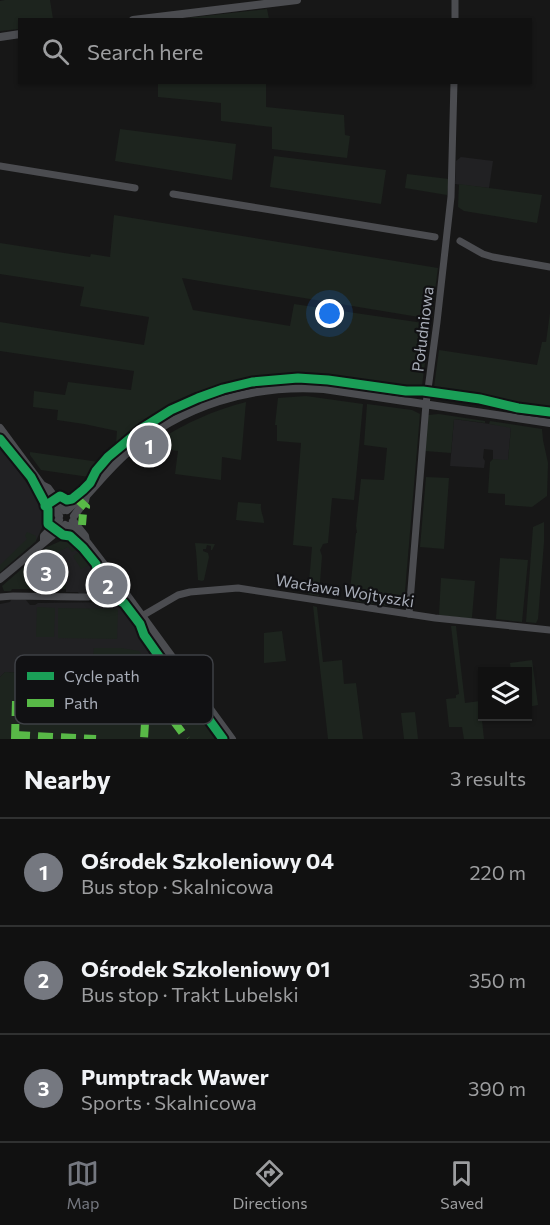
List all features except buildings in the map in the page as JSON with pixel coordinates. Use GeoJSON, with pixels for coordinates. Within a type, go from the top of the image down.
{"type":"FeatureCollection","features":[{"type":"Feature","properties":{"kind":"street"},"geometry":{"type":"LineString","coordinates":[[147,18],[255,2],[297,0]]}},
{"type":"Feature","properties":{"kind":"street"},"geometry":{"type":"LineString","coordinates":[[455,18],[456,0]]}},
{"type":"Feature","properties":{"kind":"street"},"geometry":{"type":"LineString","coordinates":[[0,37],[18,34]]}},
{"type":"Feature","properties":{"kind":"street","name":"Południowa"},"geometry":{"type":"LineString","coordinates":[[409,614],[426,404],[451,197],[454,84]]}},
{"type":"Feature","properties":{"kind":"street"},"geometry":{"type":"LineString","coordinates":[[0,166],[135,188]]}},
{"type":"Feature","properties":{"kind":"street"},"geometry":{"type":"LineString","coordinates":[[173,194],[435,237]]}},
{"type":"Feature","properties":{"kind":"street"},"geometry":{"type":"LineString","coordinates":[[460,242],[493,257],[550,267]]}},
{"type":"Feature","properties":{"kind":"street"},"geometry":{"type":"LineString","coordinates":[[0,579],[25,560],[44,541],[49,540],[66,518],[85,501],[86,496],[117,463],[149,436],[179,417],[230,397],[273,389],[314,388],[550,423]]}},
{"type":"Feature","properties":{"kind":"street"},"geometry":{"type":"LineString","coordinates":[[0,428],[42,485],[48,488],[81,539],[86,541],[171,655]]}},
{"type":"Feature","properties":{"kind":"street","name":"Wacława Wojtyszki"},"geometry":{"type":"LineString","coordinates":[[142,616],[178,595],[227,588],[474,623],[550,630]]}},
{"type":"Feature","properties":{"kind":"street"},"geometry":{"type":"LineString","coordinates":[[0,597],[88,597],[94,594]]}},
{"type":"Feature","properties":{"kind":"street"},"geometry":{"type":"LineString","coordinates":[[213,713],[232,739]]}},
{"type":"Feature","properties":{"kind":"shaded area"},"geometry":{"type":"Polygon","coordinates":[[[50,0],[53,18],[18,18],[18,29],[0,31],[0,1],[50,0]]]}},
{"type":"Feature","properties":{"kind":"shaded area"},"geometry":{"type":"Polygon","coordinates":[[[267,9],[269,18],[186,18],[267,9]]]}},
{"type":"Feature","properties":{"kind":"shaded area"},"geometry":{"type":"Polygon","coordinates":[[[158,84],[266,84],[266,107],[344,115],[345,135],[350,136],[347,158],[272,149],[272,127],[221,121],[221,103],[158,97],[158,84]]]}},
{"type":"Feature","properties":{"kind":"shaded area"},"geometry":{"type":"Polygon","coordinates":[[[120,129],[236,144],[232,180],[115,161],[120,129]]]}},
{"type":"Feature","properties":{"kind":"shaded area"},"geometry":{"type":"Polygon","coordinates":[[[274,156],[386,170],[381,204],[270,187],[274,156]]]}},
{"type":"Feature","properties":{"kind":"shaded area"},"geometry":{"type":"Polygon","coordinates":[[[461,157],[493,161],[489,188],[455,184],[456,161],[461,157]]]}},
{"type":"Feature","properties":{"kind":"shaded area"},"geometry":{"type":"Polygon","coordinates":[[[407,174],[449,179],[447,195],[405,188],[407,174]]]}},
{"type":"Feature","properties":{"kind":"shaded area"},"geometry":{"type":"Polygon","coordinates":[[[459,184],[542,195],[537,223],[464,211],[458,207],[459,184]]]}},
{"type":"Feature","properties":{"kind":"shaded area"},"geometry":{"type":"Polygon","coordinates":[[[114,215],[438,268],[431,319],[182,278],[193,310],[290,326],[294,304],[430,324],[422,386],[409,390],[322,377],[282,376],[225,386],[198,395],[147,422],[104,460],[116,443],[117,431],[57,420],[58,410],[33,407],[34,391],[65,395],[68,382],[131,390],[134,371],[0,351],[0,322],[144,345],[149,317],[80,306],[84,287],[0,274],[0,243],[90,257],[91,254],[110,257],[114,215]]]}},
{"type":"Feature","properties":{"kind":"shaded area"},"geometry":{"type":"Polygon","coordinates":[[[550,313],[550,407],[434,387],[439,350],[537,365],[542,342],[546,342],[550,313]]]}},
{"type":"Feature","properties":{"kind":"shaded area"},"geometry":{"type":"Polygon","coordinates":[[[306,396],[363,404],[354,500],[332,498],[328,543],[323,544],[320,550],[322,556],[319,596],[308,594],[312,547],[293,545],[301,443],[277,441],[277,425],[275,425],[278,398],[306,396]]]}},
{"type":"Feature","properties":{"kind":"shaded area"},"geometry":{"type":"Polygon","coordinates":[[[246,402],[241,460],[222,457],[221,480],[175,474],[178,451],[162,449],[159,440],[201,418],[246,402]]]}},
{"type":"Feature","properties":{"kind":"shaded area"},"geometry":{"type":"Polygon","coordinates":[[[367,404],[412,410],[420,414],[404,603],[401,608],[349,600],[361,479],[384,480],[387,448],[364,445],[367,404]]]}},
{"type":"Feature","properties":{"kind":"shaded area"},"geometry":{"type":"Polygon","coordinates":[[[439,414],[485,421],[485,423],[454,419],[451,453],[425,451],[428,415],[439,414]]]}},
{"type":"Feature","properties":{"kind":"shaded area"},"geometry":{"type":"Polygon","coordinates":[[[454,419],[511,427],[508,461],[493,459],[493,450],[484,449],[484,468],[450,466],[454,419]]]}},
{"type":"Feature","properties":{"kind":"shaded area"},"geometry":{"type":"Polygon","coordinates":[[[490,421],[542,429],[548,463],[547,496],[532,507],[505,505],[505,494],[488,493],[490,462],[493,459],[508,460],[511,428],[489,424],[490,421]]]}},
{"type":"Feature","properties":{"kind":"shaded area"},"geometry":{"type":"Polygon","coordinates":[[[0,446],[44,507],[46,515],[36,541],[0,572],[0,446]]]}},
{"type":"Feature","properties":{"kind":"shaded area"},"geometry":{"type":"Polygon","coordinates":[[[30,452],[101,463],[89,477],[41,470],[30,452]]]}},
{"type":"Feature","properties":{"kind":"shaded area"},"geometry":{"type":"Polygon","coordinates":[[[426,477],[449,478],[444,549],[420,547],[426,477]]]}},
{"type":"Feature","properties":{"kind":"shaded area"},"geometry":{"type":"Polygon","coordinates":[[[238,502],[261,504],[264,523],[236,520],[238,502]]]}},
{"type":"Feature","properties":{"kind":"shaded area"},"geometry":{"type":"Polygon","coordinates":[[[544,522],[538,619],[536,623],[526,622],[533,527],[544,522]]]}},
{"type":"Feature","properties":{"kind":"shaded area"},"geometry":{"type":"Polygon","coordinates":[[[27,532],[36,536],[36,541],[0,572],[0,565],[27,539],[25,536],[27,532]]]}},
{"type":"Feature","properties":{"kind":"shaded area"},"geometry":{"type":"Polygon","coordinates":[[[63,540],[76,545],[91,564],[81,569],[73,556],[80,551],[78,549],[72,552],[68,547],[52,555],[65,577],[66,589],[4,591],[2,586],[47,547],[63,540]]]}},
{"type":"Feature","properties":{"kind":"shaded area"},"geometry":{"type":"Polygon","coordinates":[[[195,543],[215,544],[212,550],[211,546],[207,545],[206,549],[203,549],[209,557],[202,581],[198,580],[195,543]]]}},
{"type":"Feature","properties":{"kind":"shaded area"},"geometry":{"type":"Polygon","coordinates":[[[74,544],[89,561],[98,581],[84,594],[66,592],[65,577],[51,554],[74,544]]]}},
{"type":"Feature","properties":{"kind":"shaded area"},"geometry":{"type":"Polygon","coordinates":[[[500,558],[528,560],[522,622],[496,619],[500,558]]]}},
{"type":"Feature","properties":{"kind":"shaded area"},"geometry":{"type":"Polygon","coordinates":[[[441,578],[475,581],[471,619],[439,615],[441,578]]]}},
{"type":"Feature","properties":{"kind":"shaded area"},"geometry":{"type":"Polygon","coordinates":[[[11,600],[26,600],[30,605],[117,602],[154,655],[15,655],[15,672],[5,672],[0,677],[0,604],[11,600]]]}},
{"type":"Feature","properties":{"kind":"shaded area"},"geometry":{"type":"Polygon","coordinates":[[[313,606],[317,607],[323,662],[342,660],[344,684],[356,683],[363,739],[328,739],[313,606]]]}},
{"type":"Feature","properties":{"kind":"shaded area"},"geometry":{"type":"Polygon","coordinates":[[[37,607],[55,608],[54,637],[36,637],[37,607]]]}},
{"type":"Feature","properties":{"kind":"shaded area"},"geometry":{"type":"Polygon","coordinates":[[[58,608],[118,609],[117,639],[58,638],[58,608]]]}},
{"type":"Feature","properties":{"kind":"shaded area"},"geometry":{"type":"Polygon","coordinates":[[[451,626],[456,626],[465,703],[478,701],[478,721],[482,721],[484,739],[464,739],[462,727],[449,727],[446,699],[456,698],[459,694],[451,626]]]}},
{"type":"Feature","properties":{"kind":"shaded area"},"geometry":{"type":"Polygon","coordinates":[[[282,631],[286,661],[264,663],[264,633],[282,631]]]}},
{"type":"Feature","properties":{"kind":"shaded area"},"geometry":{"type":"Polygon","coordinates":[[[94,648],[121,648],[139,651],[142,655],[93,655],[94,648]]]}},
{"type":"Feature","properties":{"kind":"shaded area"},"geometry":{"type":"Polygon","coordinates":[[[532,660],[538,705],[532,706],[532,667],[510,667],[510,663],[532,660]]]}},
{"type":"Feature","properties":{"kind":"shaded area"},"geometry":{"type":"Polygon","coordinates":[[[5,672],[15,672],[15,724],[204,724],[215,739],[0,739],[0,677],[5,672]]]}},
{"type":"Feature","properties":{"kind":"shaded area"},"geometry":{"type":"Polygon","coordinates":[[[415,712],[418,739],[404,739],[401,713],[415,712]]]}},
{"type":"Feature","properties":{"kind":"marked path"},"geometry":{"type":"LineString","coordinates":[[75,497],[86,507],[82,525]]}},
{"type":"Feature","properties":{"kind":"marked path"},"geometry":{"type":"LineString","coordinates":[[15,724],[15,739]]}},
{"type":"Feature","properties":{"kind":"marked path"},"geometry":{"type":"LineString","coordinates":[[144,739],[145,724]]}},
{"type":"Feature","properties":{"kind":"marked path"},"geometry":{"type":"LineString","coordinates":[[176,724],[187,739]]}},
{"type":"Feature","properties":{"kind":"marked path"},"geometry":{"type":"LineString","coordinates":[[15,735],[96,739]]}},
{"type":"Feature","properties":{"kind":"cycle path"},"geometry":{"type":"LineString","coordinates":[[45,506],[60,496],[67,500],[72,499],[90,483],[96,471],[108,457],[144,427],[171,410],[223,389],[252,382],[298,378],[328,380],[480,399],[518,408],[550,412]]}},
{"type":"Feature","properties":{"kind":"cycle path"},"geometry":{"type":"LineString","coordinates":[[0,439],[31,477],[48,509],[48,524],[63,535],[70,536],[83,548],[96,564],[100,579],[115,598],[124,603],[140,624],[144,635],[158,655]]}},
{"type":"Feature","properties":{"kind":"cycle path"},"geometry":{"type":"LineString","coordinates":[[212,724],[223,739]]}},
{"type":"Feature","properties":{"kind":"place","name":"Ośrodek Szkoleniowy 04"},"geometry":{"type":"Point","coordinates":[149,445]}},
{"type":"Feature","properties":{"kind":"place","name":"Pumptrack Wawer"},"geometry":{"type":"Point","coordinates":[46,572]}},
{"type":"Feature","properties":{"kind":"place","name":"Ośrodek Szkoleniowy 01"},"geometry":{"type":"Point","coordinates":[108,585]}}]}
